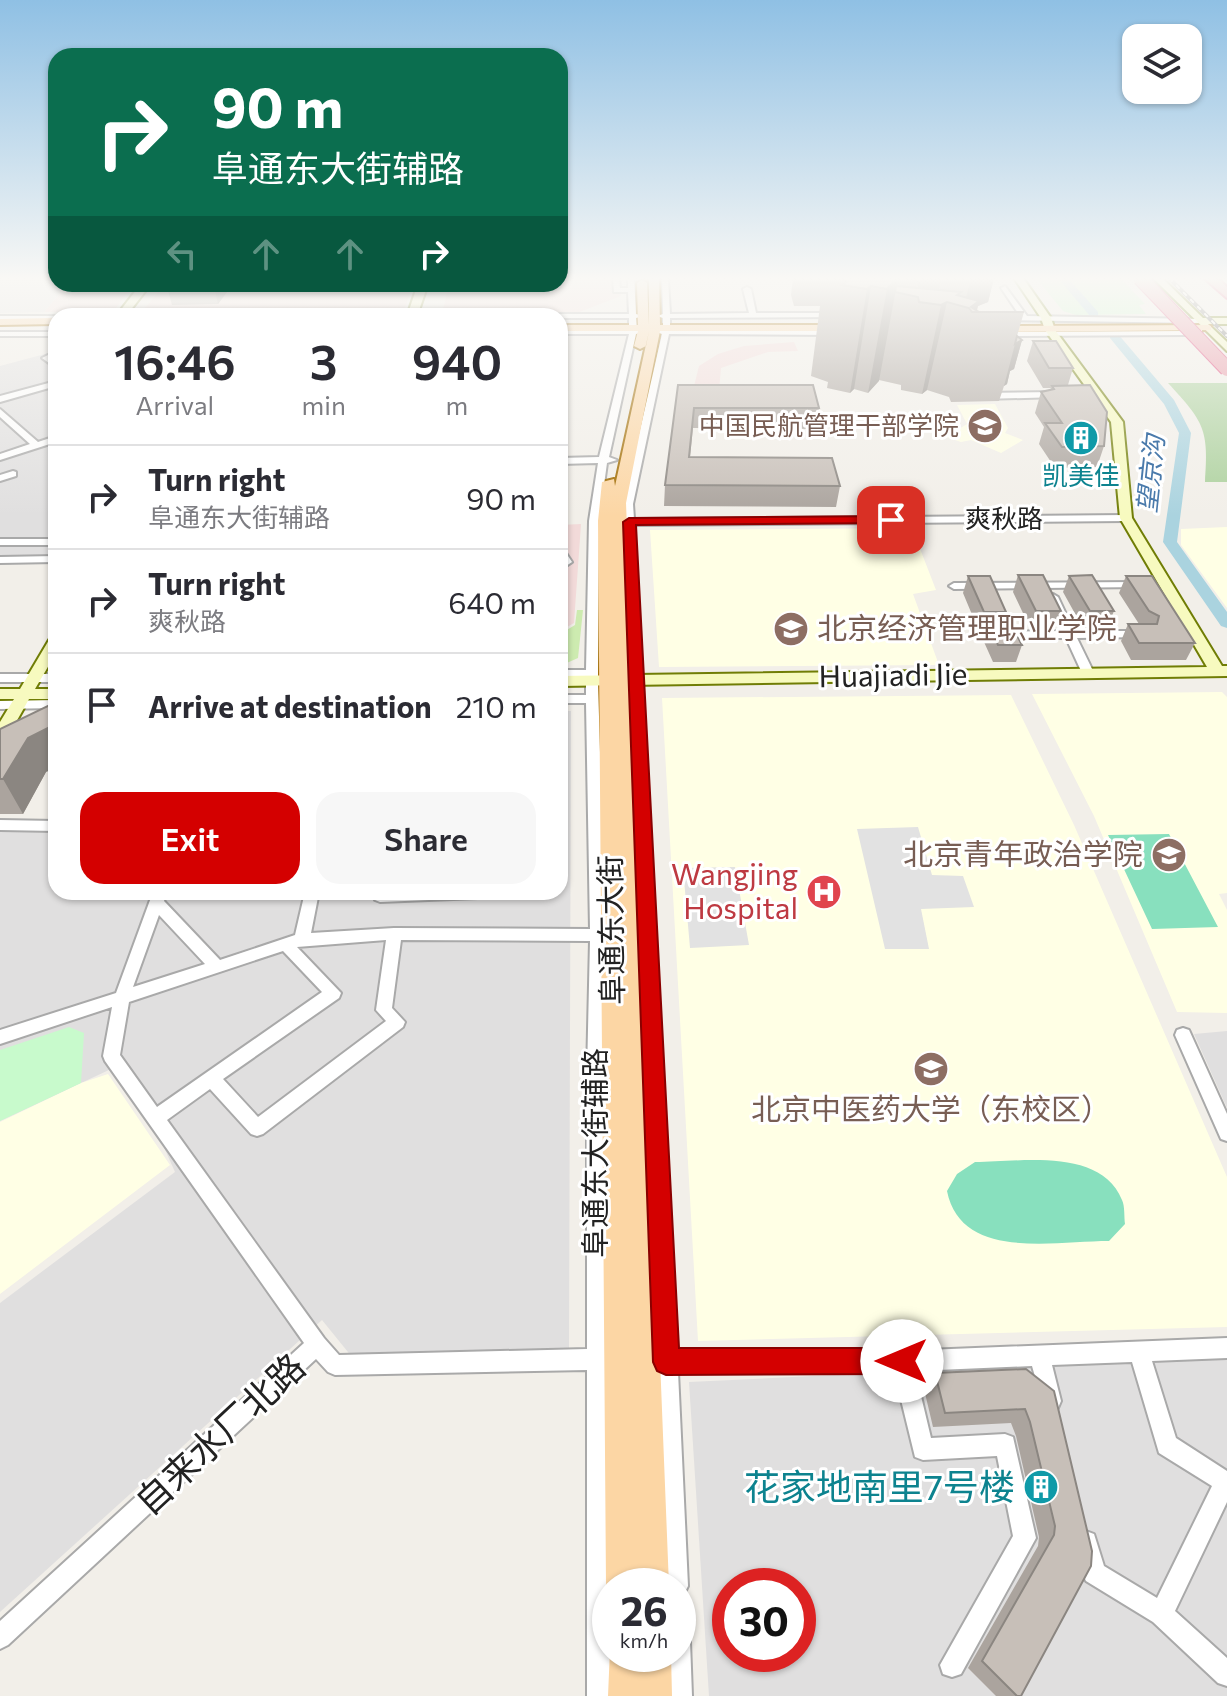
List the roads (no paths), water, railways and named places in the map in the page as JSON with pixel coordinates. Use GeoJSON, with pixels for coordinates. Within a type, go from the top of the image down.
{"type":"FeatureCollection","features":[{"type":"Feature","properties":{"kind":"main road"},"geometry":{"type":"LineString","coordinates":[[1067,357],[1091,395],[1117,422],[1126,518],[1224,674]]}},
{"type":"Feature","properties":{"kind":"main road"},"geometry":{"type":"LineString","coordinates":[[1207,357],[1227,378]]}},
{"type":"Feature","properties":{"kind":"main road","name":"阜通东大街"},"geometry":{"type":"LineString","coordinates":[[600,521],[611,685],[632,1360],[624,1568]]}},
{"type":"Feature","properties":{"kind":"main road"},"geometry":{"type":"LineString","coordinates":[[0,736],[21,693],[48,652]]}},
{"type":"Feature","properties":{"kind":"main road","name":"Huajiadi Jie"},"geometry":{"type":"LineString","coordinates":[[568,689],[611,685],[1088,673],[1224,674]]}},
{"type":"Feature","properties":{"kind":"main road","name":"Huajiadi Jie"},"geometry":{"type":"LineString","coordinates":[[568,682],[611,685],[1224,674]]}},
{"type":"Feature","properties":{"kind":"main road"},"geometry":{"type":"LineString","coordinates":[[0,681],[21,693],[48,686]]}},
{"type":"Feature","properties":{"kind":"main road","name":"阜通东大街"},"geometry":{"type":"LineString","coordinates":[[611,685],[605,935],[632,1360],[650,1568]]}},
{"type":"Feature","properties":{"kind":"main road"},"geometry":{"type":"LineString","coordinates":[[0,694],[48,694]]}},
{"type":"Feature","properties":{"kind":"main road"},"geometry":{"type":"LineString","coordinates":[[625,1672],[625,1696]]}},
{"type":"Feature","properties":{"kind":"main road"},"geometry":{"type":"LineString","coordinates":[[654,1672],[655,1696]]}},
{"type":"Feature","properties":{"kind":"street"},"geometry":{"type":"LineString","coordinates":[[611,685],[589,583],[608,460],[640,357]]}},
{"type":"Feature","properties":{"kind":"street"},"geometry":{"type":"LineString","coordinates":[[611,685],[625,522],[646,357]]}},
{"type":"Feature","properties":{"kind":"street"},"geometry":{"type":"LineString","coordinates":[[0,399],[48,385]]}},
{"type":"Feature","properties":{"kind":"street"},"geometry":{"type":"LineString","coordinates":[[972,396],[1072,395]]}},
{"type":"Feature","properties":{"kind":"street"},"geometry":{"type":"LineString","coordinates":[[0,412],[36,445]]}},
{"type":"Feature","properties":{"kind":"street"},"geometry":{"type":"LineString","coordinates":[[0,457],[48,441]]}},
{"type":"Feature","properties":{"kind":"street"},"geometry":{"type":"LineString","coordinates":[[568,461],[608,460]]}},
{"type":"Feature","properties":{"kind":"street"},"geometry":{"type":"LineString","coordinates":[[0,478],[13,474]]}},
{"type":"Feature","properties":{"kind":"street","name":"爽秋路"},"geometry":{"type":"LineString","coordinates":[[600,521],[1126,518]]}},
{"type":"Feature","properties":{"kind":"street"},"geometry":{"type":"LineString","coordinates":[[48,542],[6,542],[0,559],[48,559]]}},
{"type":"Feature","properties":{"kind":"street"},"geometry":{"type":"LineString","coordinates":[[954,586],[1150,585]]}},
{"type":"Feature","properties":{"kind":"street"},"geometry":{"type":"LineString","coordinates":[[1047,586],[1088,673]]}},
{"type":"Feature","properties":{"kind":"street"},"geometry":{"type":"LineString","coordinates":[[980,635],[1143,634]]}},
{"type":"Feature","properties":{"kind":"street"},"geometry":{"type":"LineString","coordinates":[[568,676],[611,685]]}},
{"type":"Feature","properties":{"kind":"street"},"geometry":{"type":"LineString","coordinates":[[21,693],[48,681]]}},
{"type":"Feature","properties":{"kind":"street"},"geometry":{"type":"LineString","coordinates":[[568,697],[611,685]]}},
{"type":"Feature","properties":{"kind":"street"},"geometry":{"type":"LineString","coordinates":[[21,693],[48,701]]}},
{"type":"Feature","properties":{"kind":"street"},"geometry":{"type":"LineString","coordinates":[[0,825],[48,826]]}},
{"type":"Feature","properties":{"kind":"street"},"geometry":{"type":"LineString","coordinates":[[157,900],[122,997],[111,1056],[317,1345]]}},
{"type":"Feature","properties":{"kind":"street"},"geometry":{"type":"LineString","coordinates":[[161,900],[216,966]]}},
{"type":"Feature","properties":{"kind":"street"},"geometry":{"type":"LineString","coordinates":[[302,939],[310,900]]}},
{"type":"Feature","properties":{"kind":"street"},"geometry":{"type":"LineString","coordinates":[[212,1079],[257,1128],[397,1022],[384,1010],[394,934]]}},
{"type":"Feature","properties":{"kind":"street"},"geometry":{"type":"LineString","coordinates":[[0,1037],[302,939],[394,934],[605,935]]}},
{"type":"Feature","properties":{"kind":"street"},"geometry":{"type":"LineString","coordinates":[[155,1118],[333,993],[285,944]]}},
{"type":"Feature","properties":{"kind":"street"},"geometry":{"type":"LineString","coordinates":[[1183,1035],[1227,1133]]}},
{"type":"Feature","properties":{"kind":"street","name":"自来水厂北路"},"geometry":{"type":"LineString","coordinates":[[0,1637],[317,1345],[335,1365],[632,1360],[902,1361],[1227,1348]]}},
{"type":"Feature","properties":{"kind":"street"},"geometry":{"type":"LineString","coordinates":[[1139,1351],[1167,1445],[1225,1482],[1161,1614]]}},
{"type":"Feature","properties":{"kind":"street"},"geometry":{"type":"LineString","coordinates":[[1039,1355],[1058,1428]]}},
{"type":"Feature","properties":{"kind":"street"},"geometry":{"type":"LineString","coordinates":[[632,1360],[672,1568]]}},
{"type":"Feature","properties":{"kind":"street"},"geometry":{"type":"LineString","coordinates":[[599,1696],[632,1360]]}},
{"type":"Feature","properties":{"kind":"street"},"geometry":{"type":"LineString","coordinates":[[902,1361],[923,1449],[1005,1445],[1025,1538],[952,1665]]}},
{"type":"Feature","properties":{"kind":"street"},"geometry":{"type":"LineString","coordinates":[[1080,1515],[1094,1573],[1161,1614],[1227,1674]]}},
{"type":"Feature","properties":{"kind":"street"},"geometry":{"type":"LineString","coordinates":[[679,1672],[680,1696]]}},
{"type":"Feature","properties":{"kind":"waterway","name":"望京沟"},"geometry":{"type":"LineString","coordinates":[[1132,357],[1170,403],[1185,433],[1170,542],[1227,623]]}},
{"type":"Feature","properties":{"kind":"place","name":"中国民航管理干部学院"},"geometry":{"type":"Point","coordinates":[985,426]}},
{"type":"Feature","properties":{"kind":"place","name":"凯美佳"},"geometry":{"type":"Point","coordinates":[1081,438]}},
{"type":"Feature","properties":{"kind":"place","name":"北京经济管理职业学院"},"geometry":{"type":"Point","coordinates":[791,629]}},
{"type":"Feature","properties":{"kind":"place","name":"北京青年政治学院"},"geometry":{"type":"Point","coordinates":[1169,855]}},
{"type":"Feature","properties":{"kind":"place","name":"Wangjing Hospital"},"geometry":{"type":"Point","coordinates":[824,892]}},
{"type":"Feature","properties":{"kind":"place","name":"北京中医药大学（东校区）"},"geometry":{"type":"Point","coordinates":[931,1069]}},
{"type":"Feature","properties":{"kind":"place","name":"花家地南里7号楼"},"geometry":{"type":"Point","coordinates":[1041,1487]}}]}
